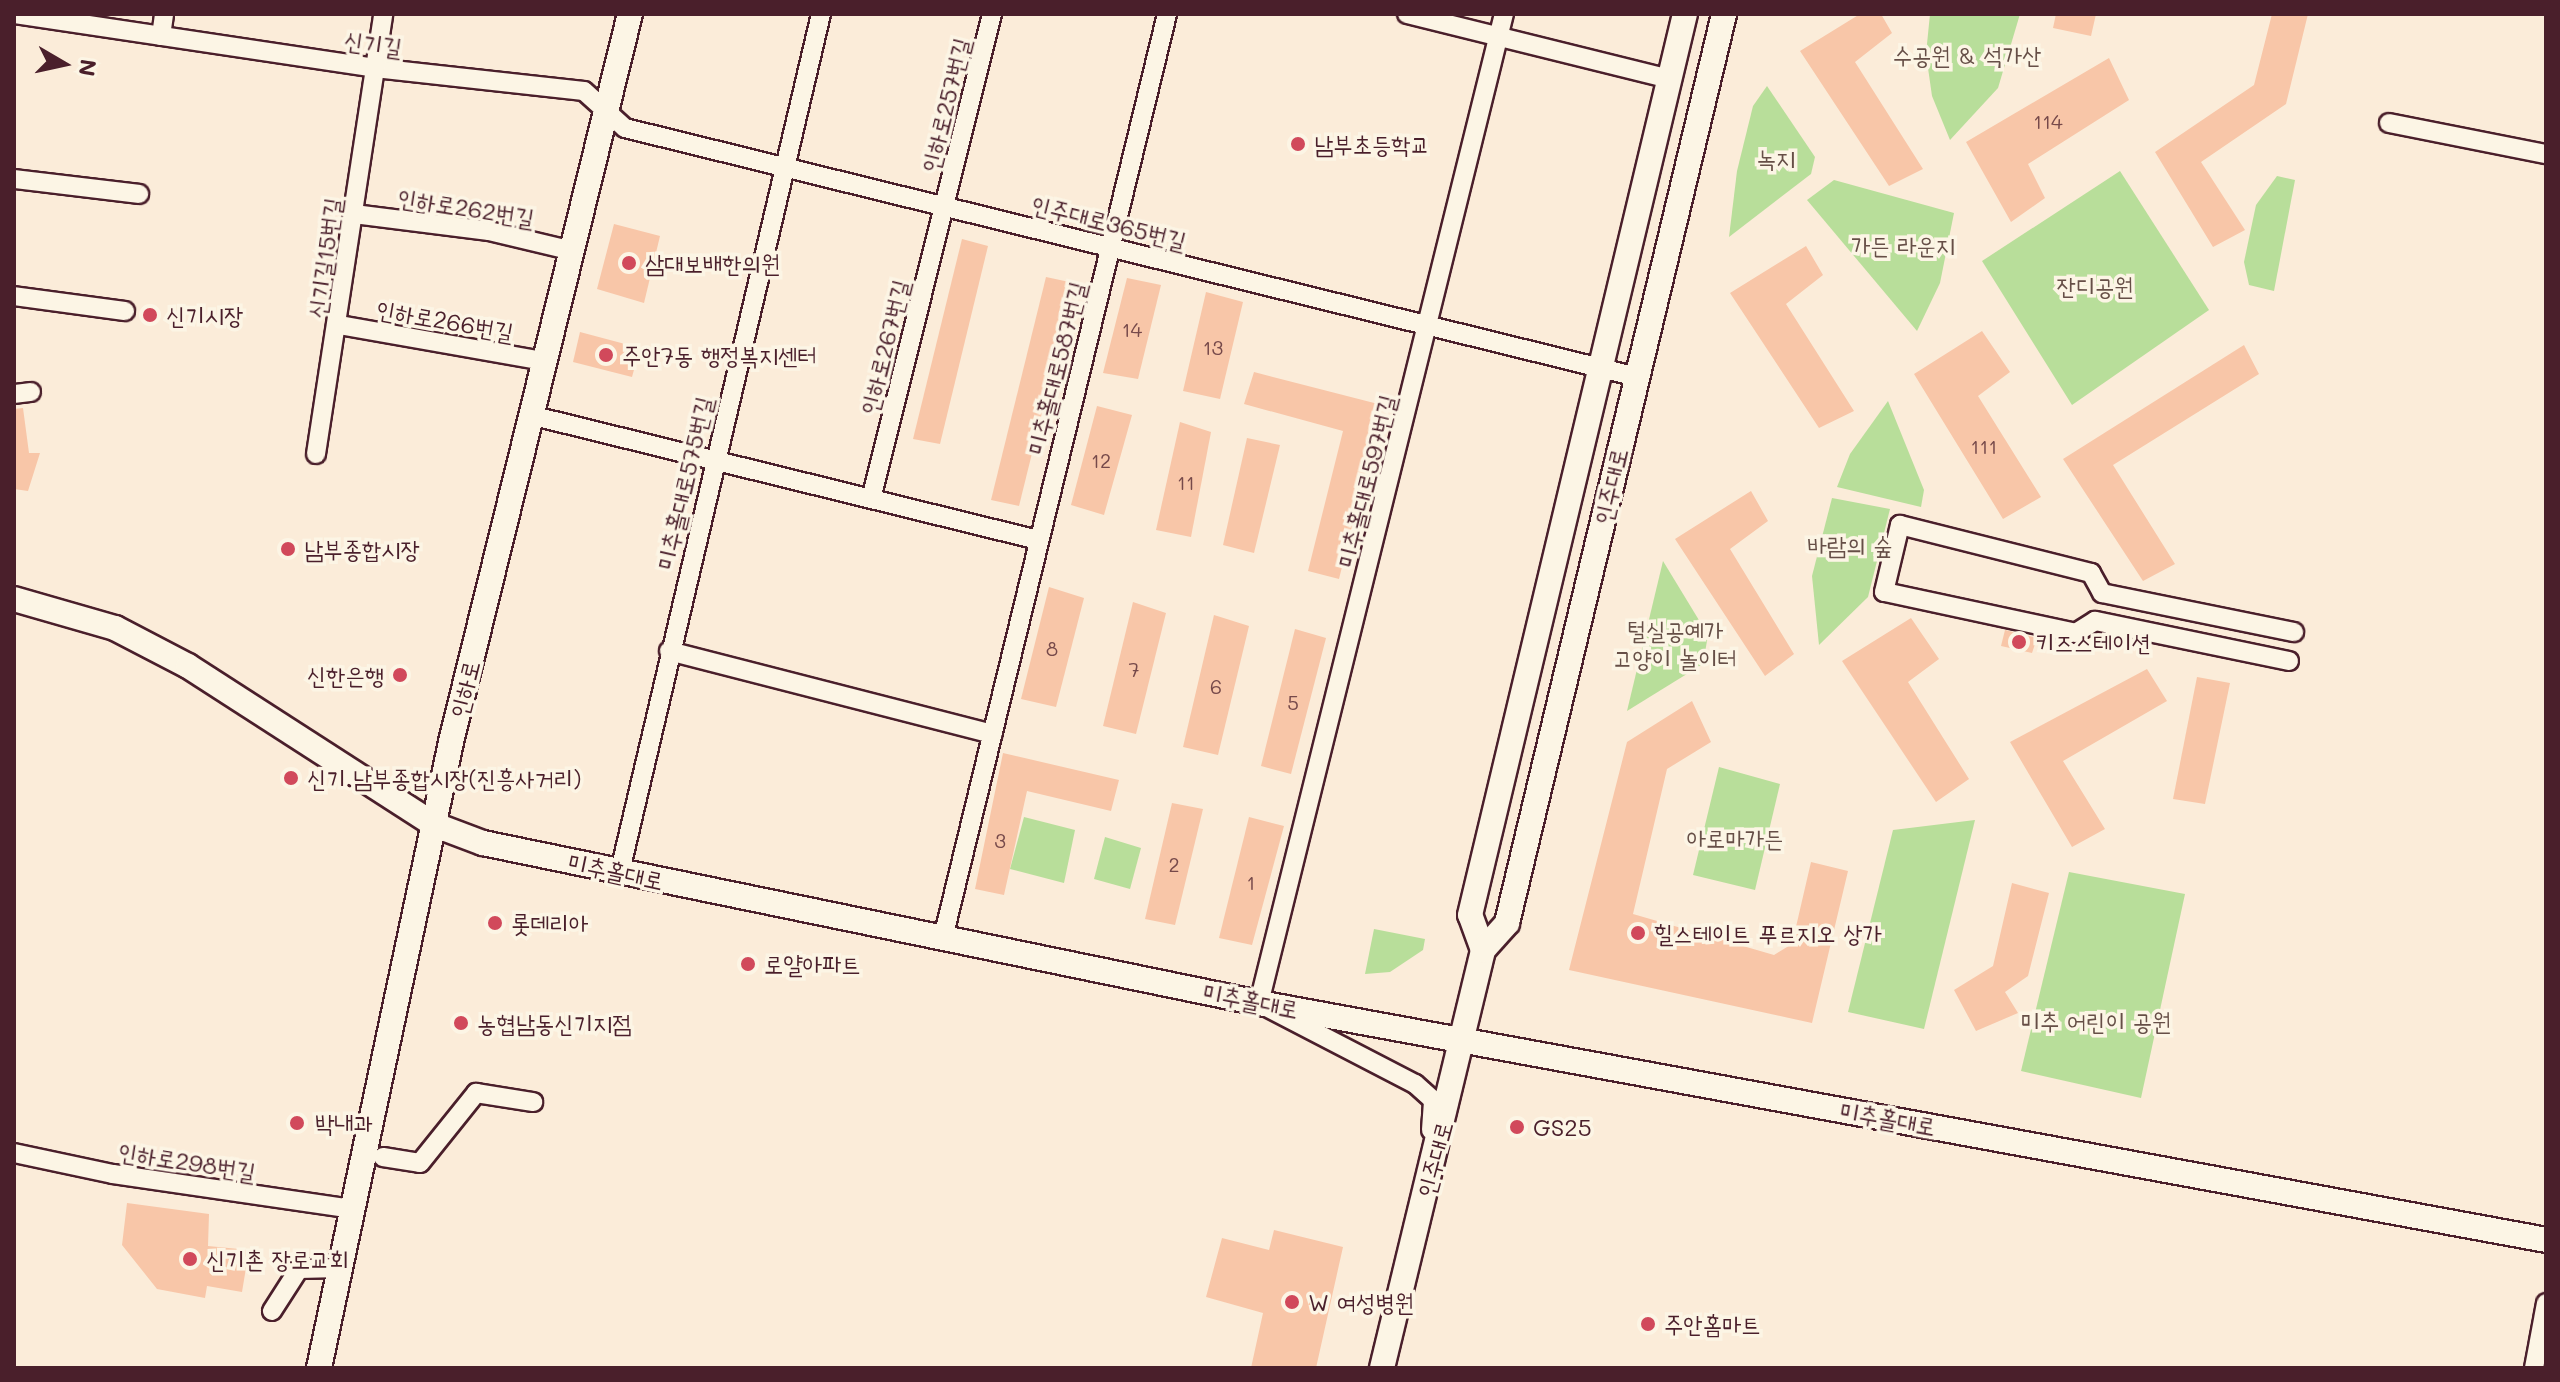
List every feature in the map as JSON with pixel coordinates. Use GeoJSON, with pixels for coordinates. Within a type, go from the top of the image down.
{"type":"FeatureCollection","features":[{"type":"Feature","properties":{"kind":"main road","name":"인하로"},"geometry":{"type":"LineString","coordinates":[[319,1368],[435,825],[569,250],[630,14]]}},
{"type":"Feature","properties":{"kind":"main road","name":"인주대로"},"geometry":{"type":"LineString","coordinates":[[1483,950],[1470,915],[1685,14]]}},
{"type":"Feature","properties":{"kind":"main road","name":"인주대로"},"geometry":{"type":"LineString","coordinates":[[1382,1368],[1465,1042],[1483,950],[1507,923],[1724,14]]}},
{"type":"Feature","properties":{"kind":"main road","name":"미추홀대로"},"geometry":{"type":"LineString","coordinates":[[14,599],[115,628],[188,666],[435,825],[483,843],[1259,1003],[2546,1240]]}},
{"type":"Feature","properties":{"kind":"street","name":"신기길"},"geometry":{"type":"LineString","coordinates":[[15,14],[375,68],[584,91]]}},
{"type":"Feature","properties":{"kind":"street"},"geometry":{"type":"LineString","coordinates":[[161,36],[164,14]]}},
{"type":"Feature","properties":{"kind":"street","name":"신기길15번길"},"geometry":{"type":"LineString","coordinates":[[316,454],[339,325],[383,14]]}},
{"type":"Feature","properties":{"kind":"street","name":"미추홀대로575번길"},"geometry":{"type":"LineString","coordinates":[[620,871],[781,167],[821,14]]}},
{"type":"Feature","properties":{"kind":"street","name":"인하로257번길"},"geometry":{"type":"LineString","coordinates":[[944,207],[992,14]]}},
{"type":"Feature","properties":{"kind":"street","name":"미추홀대로587번길"},"geometry":{"type":"LineString","coordinates":[[943,938],[1167,14]]}},
{"type":"Feature","properties":{"kind":"street"},"geometry":{"type":"LineString","coordinates":[[1407,14],[1670,79]]}},
{"type":"Feature","properties":{"kind":"street","name":"미추홀대로597번길"},"geometry":{"type":"LineString","coordinates":[[1259,1003],[1274,959],[1504,14]]}},
{"type":"Feature","properties":{"kind":"street","name":"인주대로365번길"},"geometry":{"type":"LineString","coordinates":[[584,91],[625,128],[1637,377]]}},
{"type":"Feature","properties":{"kind":"street"},"geometry":{"type":"LineString","coordinates":[[2389,123],[2546,154]]}},
{"type":"Feature","properties":{"kind":"street"},"geometry":{"type":"LineString","coordinates":[[14,179],[139,194]]}},
{"type":"Feature","properties":{"kind":"street","name":"인하로267번길"},"geometry":{"type":"LineString","coordinates":[[871,499],[944,207]]}},
{"type":"Feature","properties":{"kind":"street","name":"인하로262번길"},"geometry":{"type":"LineString","coordinates":[[354,214],[489,231],[569,250]]}},
{"type":"Feature","properties":{"kind":"street"},"geometry":{"type":"LineString","coordinates":[[14,296],[125,311]]}},
{"type":"Feature","properties":{"kind":"street","name":"인하로266번길"},"geometry":{"type":"LineString","coordinates":[[339,325],[543,361]]}},
{"type":"Feature","properties":{"kind":"street"},"geometry":{"type":"LineString","coordinates":[[530,415],[1038,540]]}},
{"type":"Feature","properties":{"kind":"street"},"geometry":{"type":"LineString","coordinates":[[2289,661],[2095,621],[2076,633],[1884,592],[1900,525],[2091,573],[2102,593],[2294,632]]}},
{"type":"Feature","properties":{"kind":"street"},"geometry":{"type":"LineString","coordinates":[[669,651],[993,734]]}},
{"type":"Feature","properties":{"kind":"street"},"geometry":{"type":"LineString","coordinates":[[1259,1003],[1415,1084],[1433,1100],[1429,1174]]}},
{"type":"Feature","properties":{"kind":"street"},"geometry":{"type":"LineString","coordinates":[[383,1157],[420,1163],[476,1093],[533,1102]]}},
{"type":"Feature","properties":{"kind":"street","name":"인하로298번길"},"geometry":{"type":"LineString","coordinates":[[14,1153],[113,1174],[353,1209]]}},
{"type":"Feature","properties":{"kind":"street"},"geometry":{"type":"LineString","coordinates":[[272,1311],[299,1269],[340,1268]]}},
{"type":"Feature","properties":{"kind":"street"},"geometry":{"type":"LineString","coordinates":[[2534,1368],[2546,1303]]}},
{"type":"Feature","properties":{"kind":"green space","name":"수공원 & 석가산"},"geometry":{"type":"Polygon","coordinates":[[[1930,14],[2020,14],[1998,88],[1950,140],[1932,96],[1926,54],[1930,14]]]}},
{"type":"Feature","properties":{"kind":"green space","name":"녹지"},"geometry":{"type":"Polygon","coordinates":[[[1767,86],[1815,157],[1811,174],[1729,237],[1737,171],[1753,106],[1767,86]]]}},
{"type":"Feature","properties":{"kind":"green space","name":"잔디공원"},"geometry":{"type":"Polygon","coordinates":[[[2120,171],[2209,310],[2072,405],[1982,261],[2120,171]]]}},
{"type":"Feature","properties":{"kind":"green space"},"geometry":{"type":"Polygon","coordinates":[[[2277,176],[2295,180],[2274,291],[2249,285],[2244,262],[2256,205],[2277,176]]]}},
{"type":"Feature","properties":{"kind":"green space","name":"가든 라운지"},"geometry":{"type":"Polygon","coordinates":[[[1834,180],[1954,213],[1940,283],[1917,331],[1807,200],[1834,180]]]}},
{"type":"Feature","properties":{"kind":"green space","name":"바람의 숲"},"geometry":{"type":"Polygon","coordinates":[[[1888,401],[1924,490],[1921,507],[1837,487],[1850,454],[1888,401]]]}},
{"type":"Feature","properties":{"kind":"green space","name":"바람의 숲"},"geometry":{"type":"Polygon","coordinates":[[[1832,498],[1890,509],[1868,597],[1819,645],[1812,576],[1832,498]]]}},
{"type":"Feature","properties":{"kind":"green space","name":"털실공예가 고양이 놀이터"},"geometry":{"type":"Polygon","coordinates":[[[1663,561],[1708,635],[1703,664],[1627,711],[1663,561]]]}},
{"type":"Feature","properties":{"kind":"green space","name":"아로마가든"},"geometry":{"type":"Polygon","coordinates":[[[1719,767],[1780,784],[1755,890],[1693,875],[1719,767]]]}},
{"type":"Feature","properties":{"kind":"green space"},"geometry":{"type":"Polygon","coordinates":[[[1024,817],[1075,830],[1064,883],[1010,869],[1024,817]]]}},
{"type":"Feature","properties":{"kind":"green space"},"geometry":{"type":"Polygon","coordinates":[[[1975,820],[1924,1029],[1848,1012],[1893,830],[1975,820]]]}},
{"type":"Feature","properties":{"kind":"green space"},"geometry":{"type":"Polygon","coordinates":[[[1105,837],[1141,848],[1130,889],[1094,879],[1105,837]]]}},
{"type":"Feature","properties":{"kind":"green space","name":"미추 어린이 공원"},"geometry":{"type":"Polygon","coordinates":[[[2069,872],[2185,894],[2141,1098],[2021,1071],[2069,872]]]}},
{"type":"Feature","properties":{"kind":"green space"},"geometry":{"type":"Polygon","coordinates":[[[1374,929],[1425,939],[1423,950],[1390,972],[1365,974],[1374,929]]]}},
{"type":"Feature","properties":{"kind":"building"},"geometry":{"type":"Polygon","coordinates":[[[1860,14],[1881,14],[1892,33],[1855,62],[1923,169],[1889,186],[1800,51],[1860,14]]]}},
{"type":"Feature","properties":{"kind":"building"},"geometry":{"type":"Polygon","coordinates":[[[2056,14],[2096,14],[2091,36],[2053,28],[2056,14]]]}},
{"type":"Feature","properties":{"kind":"building"},"geometry":{"type":"Polygon","coordinates":[[[2272,14],[2308,14],[2286,104],[2201,162],[2245,230],[2213,247],[2155,152],[2254,85],[2272,14]]]}},
{"type":"Feature","properties":{"kind":"building"},"geometry":{"type":"Polygon","coordinates":[[[2109,58],[2129,100],[2028,164],[2045,198],[2011,222],[1966,142],[2109,58]]]}},
{"type":"Feature","properties":{"kind":"building","name":"삼대보배한의원"},"geometry":{"type":"Polygon","coordinates":[[[614,224],[660,236],[644,303],[597,289],[614,224]]]}},
{"type":"Feature","properties":{"kind":"building"},"geometry":{"type":"Polygon","coordinates":[[[962,239],[988,246],[940,444],[913,439],[962,239]]]}},
{"type":"Feature","properties":{"kind":"building"},"geometry":{"type":"Polygon","coordinates":[[[1806,246],[1823,275],[1786,304],[1854,411],[1819,428],[1730,293],[1806,246]]]}},
{"type":"Feature","properties":{"kind":"building"},"geometry":{"type":"Polygon","coordinates":[[[1046,277],[1074,283],[1019,506],[991,500],[1046,277]]]}},
{"type":"Feature","properties":{"kind":"building"},"geometry":{"type":"Polygon","coordinates":[[[1127,278],[1161,285],[1138,379],[1103,373],[1127,278]]]}},
{"type":"Feature","properties":{"kind":"building"},"geometry":{"type":"Polygon","coordinates":[[[1206,292],[1243,302],[1220,399],[1183,391],[1206,292]]]}},
{"type":"Feature","properties":{"kind":"building"},"geometry":{"type":"Polygon","coordinates":[[[1982,331],[2010,372],[1978,396],[2041,497],[2003,519],[1914,374],[1982,331]]]}},
{"type":"Feature","properties":{"kind":"building","name":"주안7동 행정복지센터"},"geometry":{"type":"Polygon","coordinates":[[[580,332],[640,348],[632,377],[573,362],[580,332]]]}},
{"type":"Feature","properties":{"kind":"building"},"geometry":{"type":"Polygon","coordinates":[[[2244,345],[2259,374],[2113,465],[2175,564],[2143,581],[2063,459],[2244,345]]]}},
{"type":"Feature","properties":{"kind":"building"},"geometry":{"type":"Polygon","coordinates":[[[1254,372],[1382,405],[1339,579],[1308,571],[1343,431],[1244,404],[1254,372]]]}},
{"type":"Feature","properties":{"kind":"building"},"geometry":{"type":"Polygon","coordinates":[[[1097,406],[1132,415],[1104,515],[1071,505],[1097,406]]]}},
{"type":"Feature","properties":{"kind":"building"},"geometry":{"type":"Polygon","coordinates":[[[23,408],[29,453],[40,453],[28,491],[14,489],[14,409],[23,408]]]}},
{"type":"Feature","properties":{"kind":"building"},"geometry":{"type":"Polygon","coordinates":[[[1180,422],[1211,432],[1191,537],[1156,530],[1180,422]]]}},
{"type":"Feature","properties":{"kind":"building"},"geometry":{"type":"Polygon","coordinates":[[[1247,438],[1280,445],[1254,553],[1223,545],[1247,438]]]}},
{"type":"Feature","properties":{"kind":"building"},"geometry":{"type":"Polygon","coordinates":[[[1751,491],[1768,521],[1730,549],[1794,654],[1765,676],[1675,539],[1751,491]]]}},
{"type":"Feature","properties":{"kind":"building"},"geometry":{"type":"Polygon","coordinates":[[[1049,587],[1084,598],[1056,707],[1021,699],[1049,587]]]}},
{"type":"Feature","properties":{"kind":"building"},"geometry":{"type":"Polygon","coordinates":[[[1133,602],[1166,613],[1136,734],[1103,726],[1133,602]]]}},
{"type":"Feature","properties":{"kind":"building"},"geometry":{"type":"Polygon","coordinates":[[[1214,615],[1249,626],[1218,755],[1183,747],[1214,615]]]}},
{"type":"Feature","properties":{"kind":"building"},"geometry":{"type":"Polygon","coordinates":[[[1911,618],[1939,659],[1908,682],[1969,779],[1936,802],[1842,661],[1911,618]]]}},
{"type":"Feature","properties":{"kind":"building"},"geometry":{"type":"Polygon","coordinates":[[[1295,629],[1326,638],[1291,774],[1261,766],[1295,629]]]}},
{"type":"Feature","properties":{"kind":"building","name":"키즈스테이션"},"geometry":{"type":"Polygon","coordinates":[[[2005,630],[2037,638],[2032,653],[2001,646],[2005,630]]]}},
{"type":"Feature","properties":{"kind":"building"},"geometry":{"type":"Polygon","coordinates":[[[2147,669],[2167,701],[2063,761],[2105,829],[2072,847],[2010,742],[2147,669]]]}},
{"type":"Feature","properties":{"kind":"building"},"geometry":{"type":"Polygon","coordinates":[[[2197,677],[2230,683],[2205,804],[2173,799],[2197,677]]]}},
{"type":"Feature","properties":{"kind":"building","name":"힐스테이트 푸르지오 상가"},"geometry":{"type":"Polygon","coordinates":[[[1692,701],[1711,742],[1667,769],[1633,914],[1774,955],[1792,944],[1811,862],[1848,871],[1812,1023],[1569,970],[1627,742],[1692,701]]]}},
{"type":"Feature","properties":{"kind":"building"},"geometry":{"type":"Polygon","coordinates":[[[1003,753],[1119,780],[1111,811],[1027,791],[1004,895],[975,889],[1003,753]]]}},
{"type":"Feature","properties":{"kind":"building"},"geometry":{"type":"Polygon","coordinates":[[[1172,803],[1203,809],[1175,925],[1145,919],[1172,803]]]}},
{"type":"Feature","properties":{"kind":"building"},"geometry":{"type":"Polygon","coordinates":[[[1249,817],[1284,826],[1252,945],[1219,938],[1249,817]]]}},
{"type":"Feature","properties":{"kind":"building"},"geometry":{"type":"Polygon","coordinates":[[[2012,883],[2049,893],[2028,976],[2005,992],[2018,1013],[1976,1031],[1954,990],[1993,966],[2012,883]]]}},
{"type":"Feature","properties":{"kind":"building","name":"신기촌 장로교회"},"geometry":{"type":"Polygon","coordinates":[[[127,1203],[209,1214],[208,1246],[249,1250],[242,1292],[207,1286],[205,1298],[157,1289],[122,1245],[127,1203]]]}},
{"type":"Feature","properties":{"kind":"building","name":"W 여성병원"},"geometry":{"type":"Polygon","coordinates":[[[1274,1230],[1343,1247],[1316,1368],[1251,1368],[1263,1313],[1206,1297],[1222,1238],[1269,1250],[1274,1230]]]}},
{"type":"Feature","properties":{"kind":"place","name":"남부초등학교"},"geometry":{"type":"Point","coordinates":[1298,144]}},
{"type":"Feature","properties":{"kind":"place","name":"삼대보배한의원"},"geometry":{"type":"Point","coordinates":[629,263]}},
{"type":"Feature","properties":{"kind":"place","name":"신기시장"},"geometry":{"type":"Point","coordinates":[150,315]}},
{"type":"Feature","properties":{"kind":"place","name":"주안7동 행정복지센터"},"geometry":{"type":"Point","coordinates":[606,355]}},
{"type":"Feature","properties":{"kind":"place","name":"남부종합시장"},"geometry":{"type":"Point","coordinates":[288,549]}},
{"type":"Feature","properties":{"kind":"place","name":"키즈스테이션"},"geometry":{"type":"Point","coordinates":[2019,642]}},
{"type":"Feature","properties":{"kind":"place","name":"신한은행"},"geometry":{"type":"Point","coordinates":[400,675]}},
{"type":"Feature","properties":{"kind":"place","name":"신기.남부종합시장(진흥사거리)"},"geometry":{"type":"Point","coordinates":[291,778]}},
{"type":"Feature","properties":{"kind":"place","name":"롯데리아"},"geometry":{"type":"Point","coordinates":[495,923]}},
{"type":"Feature","properties":{"kind":"place","name":"힐스테이트 푸르지오 상가"},"geometry":{"type":"Point","coordinates":[1638,933]}},
{"type":"Feature","properties":{"kind":"place","name":"로얄아파트"},"geometry":{"type":"Point","coordinates":[748,964]}},
{"type":"Feature","properties":{"kind":"place","name":"농협남동신기지점"},"geometry":{"type":"Point","coordinates":[461,1023]}},
{"type":"Feature","properties":{"kind":"place","name":"박내과"},"geometry":{"type":"Point","coordinates":[297,1123]}},
{"type":"Feature","properties":{"kind":"place","name":"GS25"},"geometry":{"type":"Point","coordinates":[1517,1127]}},
{"type":"Feature","properties":{"kind":"place","name":"신기촌 장로교회"},"geometry":{"type":"Point","coordinates":[190,1259]}},
{"type":"Feature","properties":{"kind":"place","name":"W 여성병원"},"geometry":{"type":"Point","coordinates":[1292,1302]}},
{"type":"Feature","properties":{"kind":"place","name":"주안홈마트"},"geometry":{"type":"Point","coordinates":[1648,1324]}}]}
